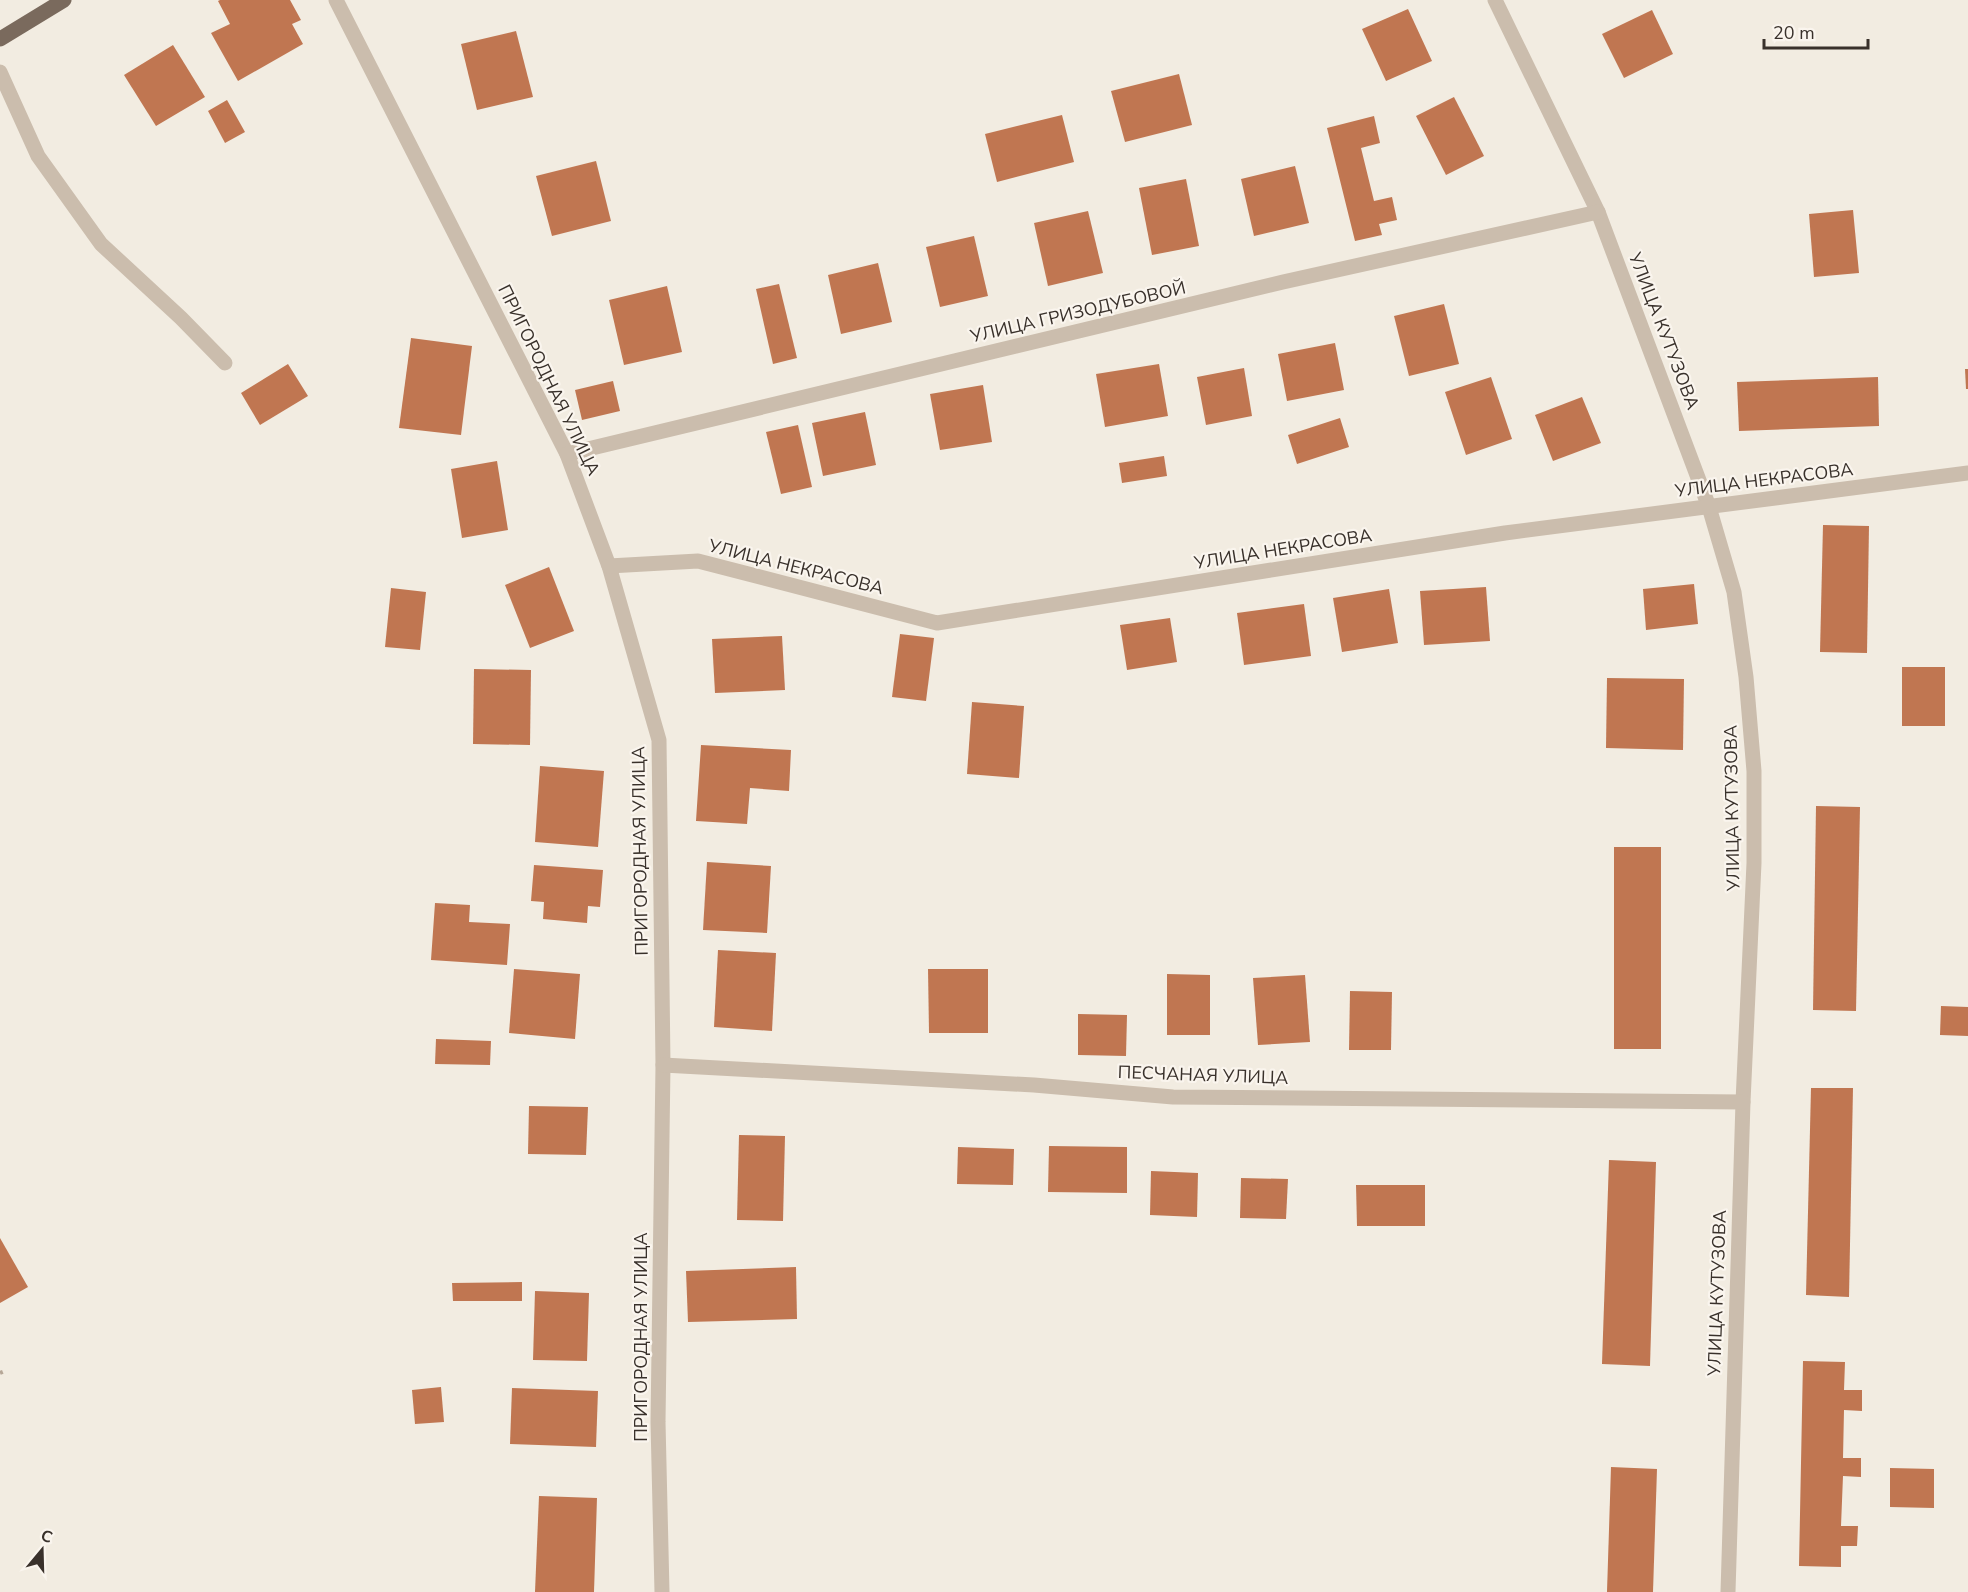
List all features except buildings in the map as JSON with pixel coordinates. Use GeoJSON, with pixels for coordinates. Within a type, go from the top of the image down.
{"type":"FeatureCollection","features":[{"type":"Feature","properties":{"kind":"main road"},"geometry":{"type":"LineString","coordinates":[[0,39],[64,0]]}},
{"type":"Feature","properties":{"kind":"street","name":"ПРИГОРОДНАЯ УЛИЦА"},"geometry":{"type":"LineString","coordinates":[[336,0],[567,454],[609,566],[659,740],[663,1065],[658,1422],[662,1592]]}},
{"type":"Feature","properties":{"kind":"street","name":"УЛИЦА КУТУЗОВА"},"geometry":{"type":"LineString","coordinates":[[1495,0],[1598,212],[1709,507],[1734,592],[1746,677],[1754,771],[1754,863],[1743,1102],[1728,1592]]}},
{"type":"Feature","properties":{"kind":"street"},"geometry":{"type":"LineString","coordinates":[[0,72],[38,156],[100,244],[225,363]]}},
{"type":"Feature","properties":{"kind":"street","name":"УЛИЦА ГРИЗОДУБОВОЙ"},"geometry":{"type":"LineString","coordinates":[[567,454],[1260,288],[1598,212]]}},
{"type":"Feature","properties":{"kind":"street","name":"УЛИЦА НЕКРАСОВА"},"geometry":{"type":"LineString","coordinates":[[609,566],[698,561],[936,623],[1505,533],[1968,473]]}},
{"type":"Feature","properties":{"kind":"street","name":"ПЕСЧАНАЯ УЛИЦА"},"geometry":{"type":"LineString","coordinates":[[663,1065],[1034,1085],[1173,1097],[1743,1102]]}}]}
